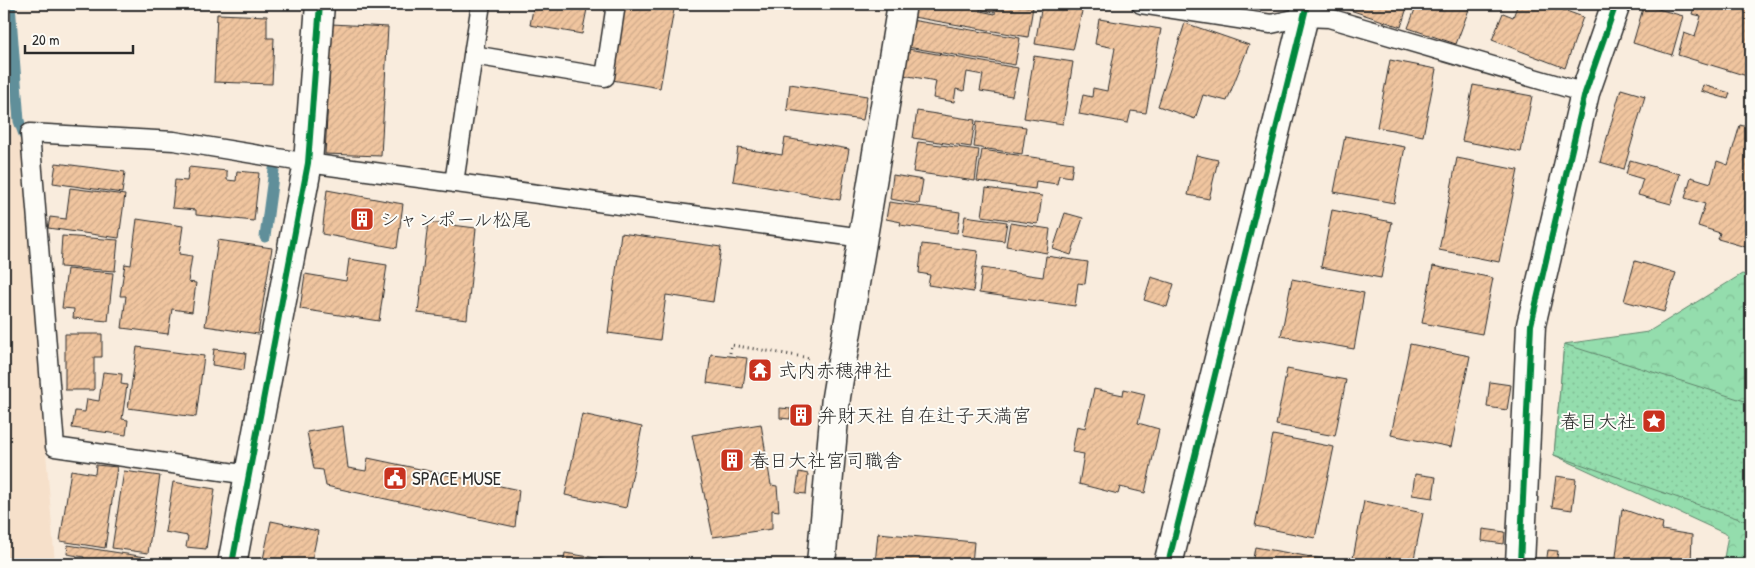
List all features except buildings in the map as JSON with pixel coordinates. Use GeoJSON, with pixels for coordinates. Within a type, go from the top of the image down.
{"type":"FeatureCollection","features":[{"type":"Feature","properties":{"kind":"street"},"geometry":{"type":"LineString","coordinates":[[232,564],[308,163],[320,4]]}},
{"type":"Feature","properties":{"kind":"street"},"geometry":{"type":"LineString","coordinates":[[821,564],[836,397],[902,4]]}},
{"type":"Feature","properties":{"kind":"street"},"geometry":{"type":"LineString","coordinates":[[1520,564],[1532,325],[1585,92],[1616,4]]}},
{"type":"Feature","properties":{"kind":"street"},"geometry":{"type":"LineString","coordinates":[[1168,564],[1305,11]]}},
{"type":"Feature","properties":{"kind":"lane"},"geometry":{"type":"LineString","coordinates":[[454,183],[481,4]]}},
{"type":"Feature","properties":{"kind":"lane"},"geometry":{"type":"LineString","coordinates":[[473,55],[605,76],[616,4]]}},
{"type":"Feature","properties":{"kind":"lane"},"geometry":{"type":"LineString","coordinates":[[1141,4],[1271,24],[1305,11],[1585,92]]}},
{"type":"Feature","properties":{"kind":"lane"},"geometry":{"type":"LineString","coordinates":[[249,476],[55,447],[30,133],[174,141],[308,163],[863,238]]}},
{"type":"Feature","properties":{"kind":"path"},"geometry":{"type":"LineString","coordinates":[[730,353],[731,346],[842,363]]}},
{"type":"Feature","properties":{"kind":"shaded area"},"geometry":{"type":"Polygon","coordinates":[[[4,4],[10,4],[55,564],[4,564],[4,4]]]}},
{"type":"Feature","properties":{"kind":"green space","name":"春日大社"},"geometry":{"type":"Polygon","coordinates":[[[1742,274],[1751,276],[1751,564],[1723,564],[1728,535],[1554,455],[1564,344],[1648,332],[1742,274]]]}},
{"type":"Feature","properties":{"kind":"green space","name":"春日大社"},"geometry":{"type":"Polygon","coordinates":[[[1564,344],[1751,403],[1751,523],[1554,455],[1564,344]]]}},
{"type":"Feature","properties":{"kind":"waterway"},"geometry":{"type":"LineString","coordinates":[[10,4],[19,121],[25,137],[30,137]]}},
{"type":"Feature","properties":{"kind":"waterway"},"geometry":{"type":"LineString","coordinates":[[265,160],[275,162],[265,237]]}},
{"type":"Feature","properties":{"kind":"cycle path"},"geometry":{"type":"LineString","coordinates":[[232,564],[308,163],[320,4]]}},
{"type":"Feature","properties":{"kind":"cycle path"},"geometry":{"type":"LineString","coordinates":[[1168,564],[1307,4]]}},
{"type":"Feature","properties":{"kind":"cycle path"},"geometry":{"type":"LineString","coordinates":[[1520,564],[1531,325],[1585,93],[1616,4]]}},
{"type":"Feature","properties":{"kind":"place","name":"シャンポール松尾"},"geometry":{"type":"Point","coordinates":[362,219]}},
{"type":"Feature","properties":{"kind":"place","name":"式内赤穂神社"},"geometry":{"type":"Point","coordinates":[760,370]}},
{"type":"Feature","properties":{"kind":"place","name":"弁財天社 自在辻子天満宮"},"geometry":{"type":"Point","coordinates":[801,415]}},
{"type":"Feature","properties":{"kind":"place","name":"春日大社"},"geometry":{"type":"Point","coordinates":[1654,421]}},
{"type":"Feature","properties":{"kind":"place","name":"春日大社宮司職舎"},"geometry":{"type":"Point","coordinates":[732,460]}},
{"type":"Feature","properties":{"kind":"place","name":"SPACE MUSE"},"geometry":{"type":"Point","coordinates":[395,478]}}]}
